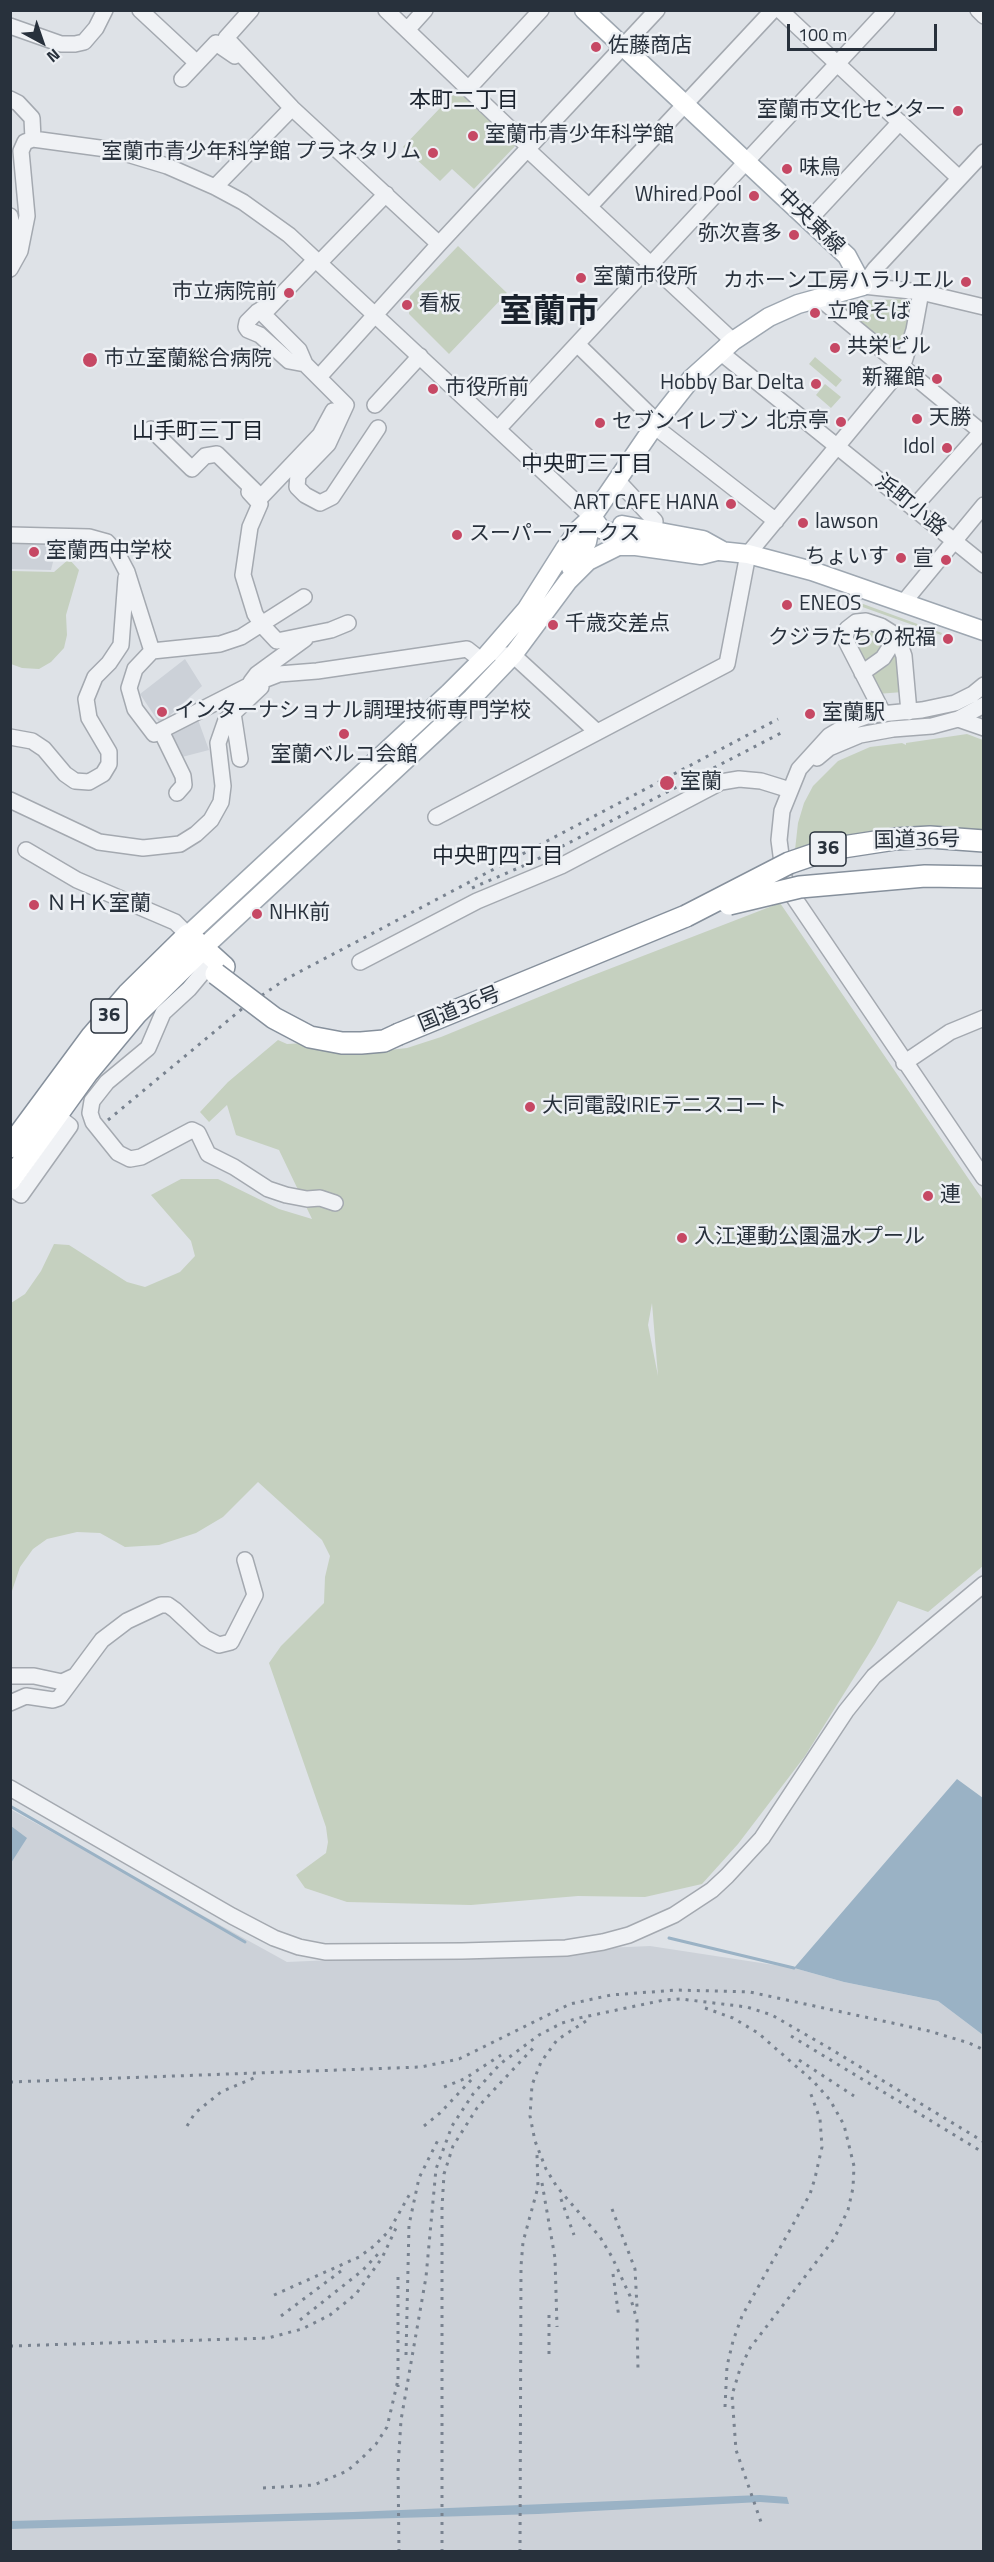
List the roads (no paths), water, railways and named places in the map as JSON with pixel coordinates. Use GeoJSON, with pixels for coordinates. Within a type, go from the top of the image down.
{"type":"FeatureCollection","features":[{"type":"Feature","properties":{"kind":"highway","name":"国道36号"},"geometry":{"type":"LineString","coordinates":[[207,958],[274,1018],[310,1037],[342,1043],[384,1041],[686,916],[789,864],[830,849],[895,839],[930,837],[984,841]]}},
{"type":"Feature","properties":{"kind":"highway","name":"国道36号"},"geometry":{"type":"LineString","coordinates":[[686,916],[800,887],[925,876],[984,877]]}},
{"type":"Feature","properties":{"kind":"highway","name":"36"},"geometry":{"type":"LineString","coordinates":[[10,1180],[87,1073],[136,1014],[207,958]]}},
{"type":"Feature","properties":{"kind":"highway","name":"36"},"geometry":{"type":"LineString","coordinates":[[10,1147],[92,1036],[128,994],[207,958]]}},
{"type":"Feature","properties":{"kind":"main road","name":"中央東線"},"geometry":{"type":"LineString","coordinates":[[584,10],[847,256],[864,286]]}},
{"type":"Feature","properties":{"kind":"main road"},"geometry":{"type":"LineString","coordinates":[[207,958],[526,610],[564,550],[592,517],[656,424],[691,379],[727,346],[770,317],[798,304],[864,286]]}},
{"type":"Feature","properties":{"kind":"main road"},"geometry":{"type":"LineString","coordinates":[[592,517],[701,555],[721,550],[748,554],[813,570],[984,631]]}},
{"type":"Feature","properties":{"kind":"main road"},"geometry":{"type":"LineString","coordinates":[[568,581],[568,572],[587,542],[592,517]]}},
{"type":"Feature","properties":{"kind":"main road"},"geometry":{"type":"LineString","coordinates":[[207,958],[472,698],[513,655],[568,581],[588,561],[612,548],[636,546],[654,540]]}},
{"type":"Feature","properties":{"kind":"street"},"geometry":{"type":"LineString","coordinates":[[10,26],[61,44],[75,44],[84,42],[96,28],[105,10]]}},
{"type":"Feature","properties":{"kind":"street"},"geometry":{"type":"LineString","coordinates":[[140,10],[197,63]]}},
{"type":"Feature","properties":{"kind":"street"},"geometry":{"type":"LineString","coordinates":[[251,10],[226,38],[292,108],[439,244]]}},
{"type":"Feature","properties":{"kind":"street","name":"浜町小路"},"geometry":{"type":"LineString","coordinates":[[386,10],[651,265],[727,346],[837,446],[984,565]]}},
{"type":"Feature","properties":{"kind":"street"},"geometry":{"type":"LineString","coordinates":[[407,30],[425,10]]}},
{"type":"Feature","properties":{"kind":"street"},"geometry":{"type":"LineString","coordinates":[[469,88],[542,10]]}},
{"type":"Feature","properties":{"kind":"street"},"geometry":{"type":"LineString","coordinates":[[319,377],[439,244],[657,10]]}},
{"type":"Feature","properties":{"kind":"street"},"geometry":{"type":"LineString","coordinates":[[589,207],[773,10]]}},
{"type":"Feature","properties":{"kind":"street"},"geometry":{"type":"LineString","coordinates":[[780,10],[959,178]]}},
{"type":"Feature","properties":{"kind":"street"},"geometry":{"type":"LineString","coordinates":[[499,428],[887,10]]}},
{"type":"Feature","properties":{"kind":"street"},"geometry":{"type":"LineString","coordinates":[[978,10],[984,16]]}},
{"type":"Feature","properties":{"kind":"street"},"geometry":{"type":"LineString","coordinates":[[182,80],[216,43],[260,73]]}},
{"type":"Feature","properties":{"kind":"street"},"geometry":{"type":"LineString","coordinates":[[10,99],[18,103],[32,118],[33,139]]}},
{"type":"Feature","properties":{"kind":"street"},"geometry":{"type":"LineString","coordinates":[[215,187],[292,108]]}},
{"type":"Feature","properties":{"kind":"street"},"geometry":{"type":"LineString","coordinates":[[809,220],[900,122]]}},
{"type":"Feature","properties":{"kind":"street"},"geometry":{"type":"LineString","coordinates":[[10,269],[20,251],[27,216],[21,150],[25,142],[33,139],[114,150],[167,166],[243,202],[289,235],[592,517]]}},
{"type":"Feature","properties":{"kind":"street"},"geometry":{"type":"LineString","coordinates":[[983,306],[921,292],[864,286],[874,268],[984,152]]}},
{"type":"Feature","properties":{"kind":"street"},"geometry":{"type":"LineString","coordinates":[[378,428],[332,497],[320,503],[305,495],[297,486],[298,475],[328,444],[346,405],[304,364],[299,350],[266,316],[267,310],[386,194]]}},
{"type":"Feature","properties":{"kind":"street"},"geometry":{"type":"LineString","coordinates":[[10,216],[15,241],[10,247]]}},
{"type":"Feature","properties":{"kind":"street"},"geometry":{"type":"LineString","coordinates":[[436,817],[727,664],[748,554],[902,368],[914,330],[921,292]]}},
{"type":"Feature","properties":{"kind":"street"},"geometry":{"type":"LineString","coordinates":[[819,298],[982,433],[913,508]]}},
{"type":"Feature","properties":{"kind":"street"},"geometry":{"type":"LineString","coordinates":[[267,310],[262,309],[247,322],[248,330],[260,335],[289,361],[304,364]]}},
{"type":"Feature","properties":{"kind":"street"},"geometry":{"type":"LineString","coordinates":[[577,344],[656,424],[776,521]]}},
{"type":"Feature","properties":{"kind":"street"},"geometry":{"type":"LineString","coordinates":[[375,405],[420,356]]}},
{"type":"Feature","properties":{"kind":"street"},"geometry":{"type":"LineString","coordinates":[[151,429],[192,469],[205,456],[217,454],[261,496],[320,435],[339,398]]}},
{"type":"Feature","properties":{"kind":"street"},"geometry":{"type":"LineString","coordinates":[[617,480],[655,521],[654,540]]}},
{"type":"Feature","properties":{"kind":"street"},"geometry":{"type":"LineString","coordinates":[[249,485],[247,490],[260,504],[250,527],[243,575],[255,614],[262,625],[277,641],[309,636],[348,623]]}},
{"type":"Feature","properties":{"kind":"street"},"geometry":{"type":"LineString","coordinates":[[903,603],[984,505]]}},
{"type":"Feature","properties":{"kind":"street"},"geometry":{"type":"LineString","coordinates":[[10,535],[99,539],[112,546],[127,572],[152,651]]}},
{"type":"Feature","properties":{"kind":"street"},"geometry":{"type":"LineString","coordinates":[[10,737],[32,741],[44,749],[64,774],[75,781],[89,782],[103,774],[109,764],[109,752],[89,718],[86,699],[95,677],[109,663],[120,645],[127,572]]}},
{"type":"Feature","properties":{"kind":"street"},"geometry":{"type":"LineString","coordinates":[[304,597],[241,637],[220,644],[152,651],[135,669],[129,688],[135,709],[154,734],[248,686],[279,674],[317,671],[467,649],[484,658],[513,655],[597,732]]}},
{"type":"Feature","properties":{"kind":"street"},"geometry":{"type":"LineString","coordinates":[[883,713],[845,639],[851,625],[866,621],[888,629],[897,636],[904,656],[909,711]]}},
{"type":"Feature","properties":{"kind":"street"},"geometry":{"type":"LineString","coordinates":[[248,686],[256,674],[309,636]]}},
{"type":"Feature","properties":{"kind":"street"},"geometry":{"type":"LineString","coordinates":[[862,672],[884,658],[897,636]]}},
{"type":"Feature","properties":{"kind":"street"},"geometry":{"type":"LineString","coordinates":[[10,800],[99,842],[143,848],[180,844],[196,834],[211,820],[221,802],[223,786],[218,743],[226,720],[273,677]]}},
{"type":"Feature","properties":{"kind":"street"},"geometry":{"type":"LineString","coordinates":[[984,685],[973,694],[955,703],[883,713],[856,720],[830,736],[803,764],[790,790],[782,811],[779,840],[784,878],[795,899],[984,1178]]}},
{"type":"Feature","properties":{"kind":"street"},"geometry":{"type":"LineString","coordinates":[[790,790],[802,772],[818,757],[843,741],[860,735],[893,729],[932,726],[958,719],[984,705]]}},
{"type":"Feature","properties":{"kind":"street"},"geometry":{"type":"LineString","coordinates":[[233,713],[240,759]]}},
{"type":"Feature","properties":{"kind":"street"},"geometry":{"type":"LineString","coordinates":[[958,719],[984,728]]}},
{"type":"Feature","properties":{"kind":"street"},"geometry":{"type":"LineString","coordinates":[[161,731],[183,776],[184,785],[177,788]]}},
{"type":"Feature","properties":{"kind":"street"},"geometry":{"type":"LineString","coordinates":[[360,962],[477,901],[561,866],[721,782],[740,779],[761,781],[790,790]]}},
{"type":"Feature","properties":{"kind":"street"},"geometry":{"type":"LineString","coordinates":[[26,850],[77,880],[175,922],[207,958],[189,989],[163,1013],[148,1048],[107,1082],[92,1101],[90,1113],[93,1122],[118,1153],[130,1159],[141,1157],[192,1130],[198,1133],[208,1154],[234,1167],[268,1189],[286,1195],[306,1199],[320,1198],[335,1203]]}},
{"type":"Feature","properties":{"kind":"street"},"geometry":{"type":"LineString","coordinates":[[904,1063],[950,1032],[984,1018]]}},
{"type":"Feature","properties":{"kind":"street"},"geometry":{"type":"LineString","coordinates":[[10,1187],[21,1195],[70,1126],[56,1115]]}},
{"type":"Feature","properties":{"kind":"street"},"geometry":{"type":"LineString","coordinates":[[10,1703],[26,1696],[53,1700],[59,1698],[102,1640],[127,1621],[161,1605],[168,1605],[176,1610],[205,1638],[219,1645],[231,1642],[255,1595],[245,1560]]}},
{"type":"Feature","properties":{"kind":"street"},"geometry":{"type":"LineString","coordinates":[[10,1788],[232,1916],[274,1938],[299,1947],[325,1952],[473,1951],[566,1948],[603,1942],[629,1935],[674,1915],[712,1890],[727,1876],[762,1838],[846,1711],[874,1676],[984,1584]]}},
{"type":"Feature","properties":{"kind":"street"},"geometry":{"type":"LineString","coordinates":[[10,1676],[34,1676],[62,1682],[75,1676]]}},
{"type":"Feature","properties":{"kind":"water"},"geometry":{"type":"Polygon","coordinates":[[[957,1779],[983,1798],[983,2035],[938,2001],[844,1982],[794,1968],[957,1779]]]}},
{"type":"Feature","properties":{"kind":"water"},"geometry":{"type":"Polygon","coordinates":[[[11,1826],[27,1838],[10,1863],[11,1826]]]}},
{"type":"Feature","properties":{"kind":"water"},"geometry":{"type":"Polygon","coordinates":[[[760,2495],[787,2497],[789,2504],[760,2502],[538,2514],[10,2529],[11,2521],[353,2512],[760,2495]]]}},
{"type":"Feature","properties":{"kind":"waterway"},"geometry":{"type":"LineString","coordinates":[[10,1806],[245,1942]]}},
{"type":"Feature","properties":{"kind":"waterway"},"geometry":{"type":"LineString","coordinates":[[669,1938],[794,1968]]}},
{"type":"Feature","properties":{"kind":"railway"},"geometry":{"type":"LineString","coordinates":[[108,1120],[243,1008],[286,979],[778,719]]}},
{"type":"Feature","properties":{"kind":"railway"},"geometry":{"type":"LineString","coordinates":[[472,888],[530,863],[783,732]]}},
{"type":"Feature","properties":{"kind":"railway"},"geometry":{"type":"LineString","coordinates":[[10,2082],[421,2067],[459,2059],[570,2004],[611,1995],[677,1990],[750,1992],[929,2031],[984,2050]]}},
{"type":"Feature","properties":{"kind":"railway"},"geometry":{"type":"LineString","coordinates":[[399,2552],[398,2468],[401,2420],[426,2277],[436,2169],[452,2126],[473,2094],[500,2064],[539,2035],[562,2023],[579,2018],[664,2000],[681,1999],[747,2007],[772,2015],[984,2142]]}},
{"type":"Feature","properties":{"kind":"railway"},"geometry":{"type":"LineString","coordinates":[[705,2008],[733,2018],[758,2033],[813,2081],[830,2100],[844,2125],[854,2166],[853,2188],[848,2210],[834,2239],[750,2348],[740,2369],[732,2395],[736,2450],[762,2525]]}},
{"type":"Feature","properties":{"kind":"railway"},"geometry":{"type":"LineString","coordinates":[[586,2021],[557,2040],[541,2062],[532,2085],[530,2116],[535,2141],[546,2169],[557,2187],[600,2237],[630,2296],[637,2320],[638,2370]]}},
{"type":"Feature","properties":{"kind":"railway"},"geometry":{"type":"LineString","coordinates":[[791,2036],[984,2153]]}},
{"type":"Feature","properties":{"kind":"railway"},"geometry":{"type":"LineString","coordinates":[[442,2552],[442,2208],[444,2174],[453,2146],[477,2108],[535,2046]]}},
{"type":"Feature","properties":{"kind":"railway"},"geometry":{"type":"LineString","coordinates":[[444,2087],[464,2079],[501,2055]]}},
{"type":"Feature","properties":{"kind":"railway"},"geometry":{"type":"LineString","coordinates":[[799,2060],[854,2096]]}},
{"type":"Feature","properties":{"kind":"railway"},"geometry":{"type":"LineString","coordinates":[[187,2126],[195,2113],[221,2092],[256,2077]]}},
{"type":"Feature","properties":{"kind":"railway"},"geometry":{"type":"LineString","coordinates":[[424,2126],[440,2113],[473,2078]]}},
{"type":"Feature","properties":{"kind":"railway"},"geometry":{"type":"LineString","coordinates":[[725,2407],[727,2366],[742,2316],[810,2194],[815,2178],[822,2147],[820,2119],[809,2089]]}},
{"type":"Feature","properties":{"kind":"railway"},"geometry":{"type":"LineString","coordinates":[[406,2355],[409,2225],[419,2178],[440,2136]]}},
{"type":"Feature","properties":{"kind":"railway"},"geometry":{"type":"LineString","coordinates":[[520,2552],[521,2266],[523,2242],[538,2187],[537,2155]]}},
{"type":"Feature","properties":{"kind":"railway"},"geometry":{"type":"LineString","coordinates":[[542,2183],[555,2258],[557,2327]]}},
{"type":"Feature","properties":{"kind":"railway"},"geometry":{"type":"LineString","coordinates":[[274,2295],[359,2257],[374,2246],[389,2231],[412,2190]]}},
{"type":"Feature","properties":{"kind":"railway"},"geometry":{"type":"LineString","coordinates":[[561,2199],[574,2235]]}},
{"type":"Feature","properties":{"kind":"railway"},"geometry":{"type":"LineString","coordinates":[[612,2209],[635,2269],[637,2307]]}},
{"type":"Feature","properties":{"kind":"railway"},"geometry":{"type":"LineString","coordinates":[[10,2346],[268,2338],[302,2329],[330,2315],[356,2294],[382,2258],[397,2226]]}},
{"type":"Feature","properties":{"kind":"railway"},"geometry":{"type":"LineString","coordinates":[[300,2320],[363,2270],[378,2254]]}},
{"type":"Feature","properties":{"kind":"railway"},"geometry":{"type":"LineString","coordinates":[[281,2316],[341,2271]]}},
{"type":"Feature","properties":{"kind":"railway"},"geometry":{"type":"LineString","coordinates":[[613,2274],[619,2318]]}},
{"type":"Feature","properties":{"kind":"railway"},"geometry":{"type":"LineString","coordinates":[[398,2277],[398,2387]]}},
{"type":"Feature","properties":{"kind":"railway"},"geometry":{"type":"LineString","coordinates":[[549,2315],[549,2354]]}},
{"type":"Feature","properties":{"kind":"railway"},"geometry":{"type":"LineString","coordinates":[[263,2488],[314,2485],[347,2471],[376,2444],[387,2427],[398,2380]]}},
{"type":"Feature","properties":{"kind":"place","name":"佐藤商店"},"geometry":{"type":"Point","coordinates":[596,47]}},
{"type":"Feature","properties":{"kind":"place","name":"室蘭市文化センター"},"geometry":{"type":"Point","coordinates":[958,111]}},
{"type":"Feature","properties":{"kind":"place","name":"室蘭市青少年科学館"},"geometry":{"type":"Point","coordinates":[473,136]}},
{"type":"Feature","properties":{"kind":"place","name":"室蘭市青少年科学館 プラネタリム"},"geometry":{"type":"Point","coordinates":[433,153]}},
{"type":"Feature","properties":{"kind":"place","name":"味鳥"},"geometry":{"type":"Point","coordinates":[787,169]}},
{"type":"Feature","properties":{"kind":"place","name":"Whired Pool"},"geometry":{"type":"Point","coordinates":[754,196]}},
{"type":"Feature","properties":{"kind":"place","name":"弥次喜多"},"geometry":{"type":"Point","coordinates":[794,235]}},
{"type":"Feature","properties":{"kind":"place","name":"室蘭市役所"},"geometry":{"type":"Point","coordinates":[581,278]}},
{"type":"Feature","properties":{"kind":"place","name":"カホーン工房ハラリエル"},"geometry":{"type":"Point","coordinates":[966,282]}},
{"type":"Feature","properties":{"kind":"place","name":"市立病院前"},"geometry":{"type":"Point","coordinates":[289,293]}},
{"type":"Feature","properties":{"kind":"place","name":"看板"},"geometry":{"type":"Point","coordinates":[407,305]}},
{"type":"Feature","properties":{"kind":"place","name":"立喰そば"},"geometry":{"type":"Point","coordinates":[815,313]}},
{"type":"Feature","properties":{"kind":"place","name":"共栄ビル"},"geometry":{"type":"Point","coordinates":[835,348]}},
{"type":"Feature","properties":{"kind":"place","name":"市立室蘭総合病院"},"geometry":{"type":"Point","coordinates":[90,360]}},
{"type":"Feature","properties":{"kind":"place","name":"新羅館"},"geometry":{"type":"Point","coordinates":[937,379]}},
{"type":"Feature","properties":{"kind":"place","name":"Hobby Bar Delta"},"geometry":{"type":"Point","coordinates":[816,384]}},
{"type":"Feature","properties":{"kind":"place","name":"市役所前"},"geometry":{"type":"Point","coordinates":[433,389]}},
{"type":"Feature","properties":{"kind":"place","name":"天勝"},"geometry":{"type":"Point","coordinates":[917,419]}},
{"type":"Feature","properties":{"kind":"place","name":"北京亭"},"geometry":{"type":"Point","coordinates":[841,422]}},
{"type":"Feature","properties":{"kind":"place","name":"セブンイレブン"},"geometry":{"type":"Point","coordinates":[600,423]}},
{"type":"Feature","properties":{"kind":"place","name":"Idol"},"geometry":{"type":"Point","coordinates":[947,448]}},
{"type":"Feature","properties":{"kind":"place","name":"ART CAFE HANA"},"geometry":{"type":"Point","coordinates":[731,504]}},
{"type":"Feature","properties":{"kind":"place","name":"lawson"},"geometry":{"type":"Point","coordinates":[803,523]}},
{"type":"Feature","properties":{"kind":"place","name":"スーパー アークス"},"geometry":{"type":"Point","coordinates":[457,535]}},
{"type":"Feature","properties":{"kind":"place","name":"室蘭西中学校"},"geometry":{"type":"Point","coordinates":[34,552]}},
{"type":"Feature","properties":{"kind":"place","name":"ちょいす"},"geometry":{"type":"Point","coordinates":[901,558]}},
{"type":"Feature","properties":{"kind":"place","name":"宣"},"geometry":{"type":"Point","coordinates":[946,560]}},
{"type":"Feature","properties":{"kind":"place","name":"ENEOS"},"geometry":{"type":"Point","coordinates":[787,605]}},
{"type":"Feature","properties":{"kind":"place","name":"千歳交差点"},"geometry":{"type":"Point","coordinates":[553,625]}},
{"type":"Feature","properties":{"kind":"place","name":"クジラたちの祝福"},"geometry":{"type":"Point","coordinates":[948,639]}},
{"type":"Feature","properties":{"kind":"place","name":"インターナショナル調理技術専門学校"},"geometry":{"type":"Point","coordinates":[162,712]}},
{"type":"Feature","properties":{"kind":"place","name":"室蘭駅"},"geometry":{"type":"Point","coordinates":[810,714]}},
{"type":"Feature","properties":{"kind":"place","name":"室蘭ベルコ会館"},"geometry":{"type":"Point","coordinates":[344,734]}},
{"type":"Feature","properties":{"kind":"place","name":"室蘭"},"geometry":{"type":"Point","coordinates":[667,783]}},
{"type":"Feature","properties":{"kind":"place","name":"ＮＨＫ室蘭"},"geometry":{"type":"Point","coordinates":[34,905]}},
{"type":"Feature","properties":{"kind":"place","name":"NHK前"},"geometry":{"type":"Point","coordinates":[257,914]}},
{"type":"Feature","properties":{"kind":"place","name":"大同電設IRIEテニスコート"},"geometry":{"type":"Point","coordinates":[530,1107]}},
{"type":"Feature","properties":{"kind":"place","name":"連"},"geometry":{"type":"Point","coordinates":[928,1196]}},
{"type":"Feature","properties":{"kind":"place","name":"入江運動公園温水プール"},"geometry":{"type":"Point","coordinates":[682,1238]}},
{"type":"Feature","properties":{"kind":"district","name":"本町二丁目"},"geometry":{"type":"Point","coordinates":[464,102]}},
{"type":"Feature","properties":{"kind":"district","name":"室蘭市"},"geometry":{"type":"Point","coordinates":[549,314]}},
{"type":"Feature","properties":{"kind":"district","name":"山手町三丁目"},"geometry":{"type":"Point","coordinates":[198,433]}},
{"type":"Feature","properties":{"kind":"district","name":"中央町三丁目"},"geometry":{"type":"Point","coordinates":[587,466]}},
{"type":"Feature","properties":{"kind":"district","name":"中央町四丁目"},"geometry":{"type":"Point","coordinates":[498,858]}}]}
